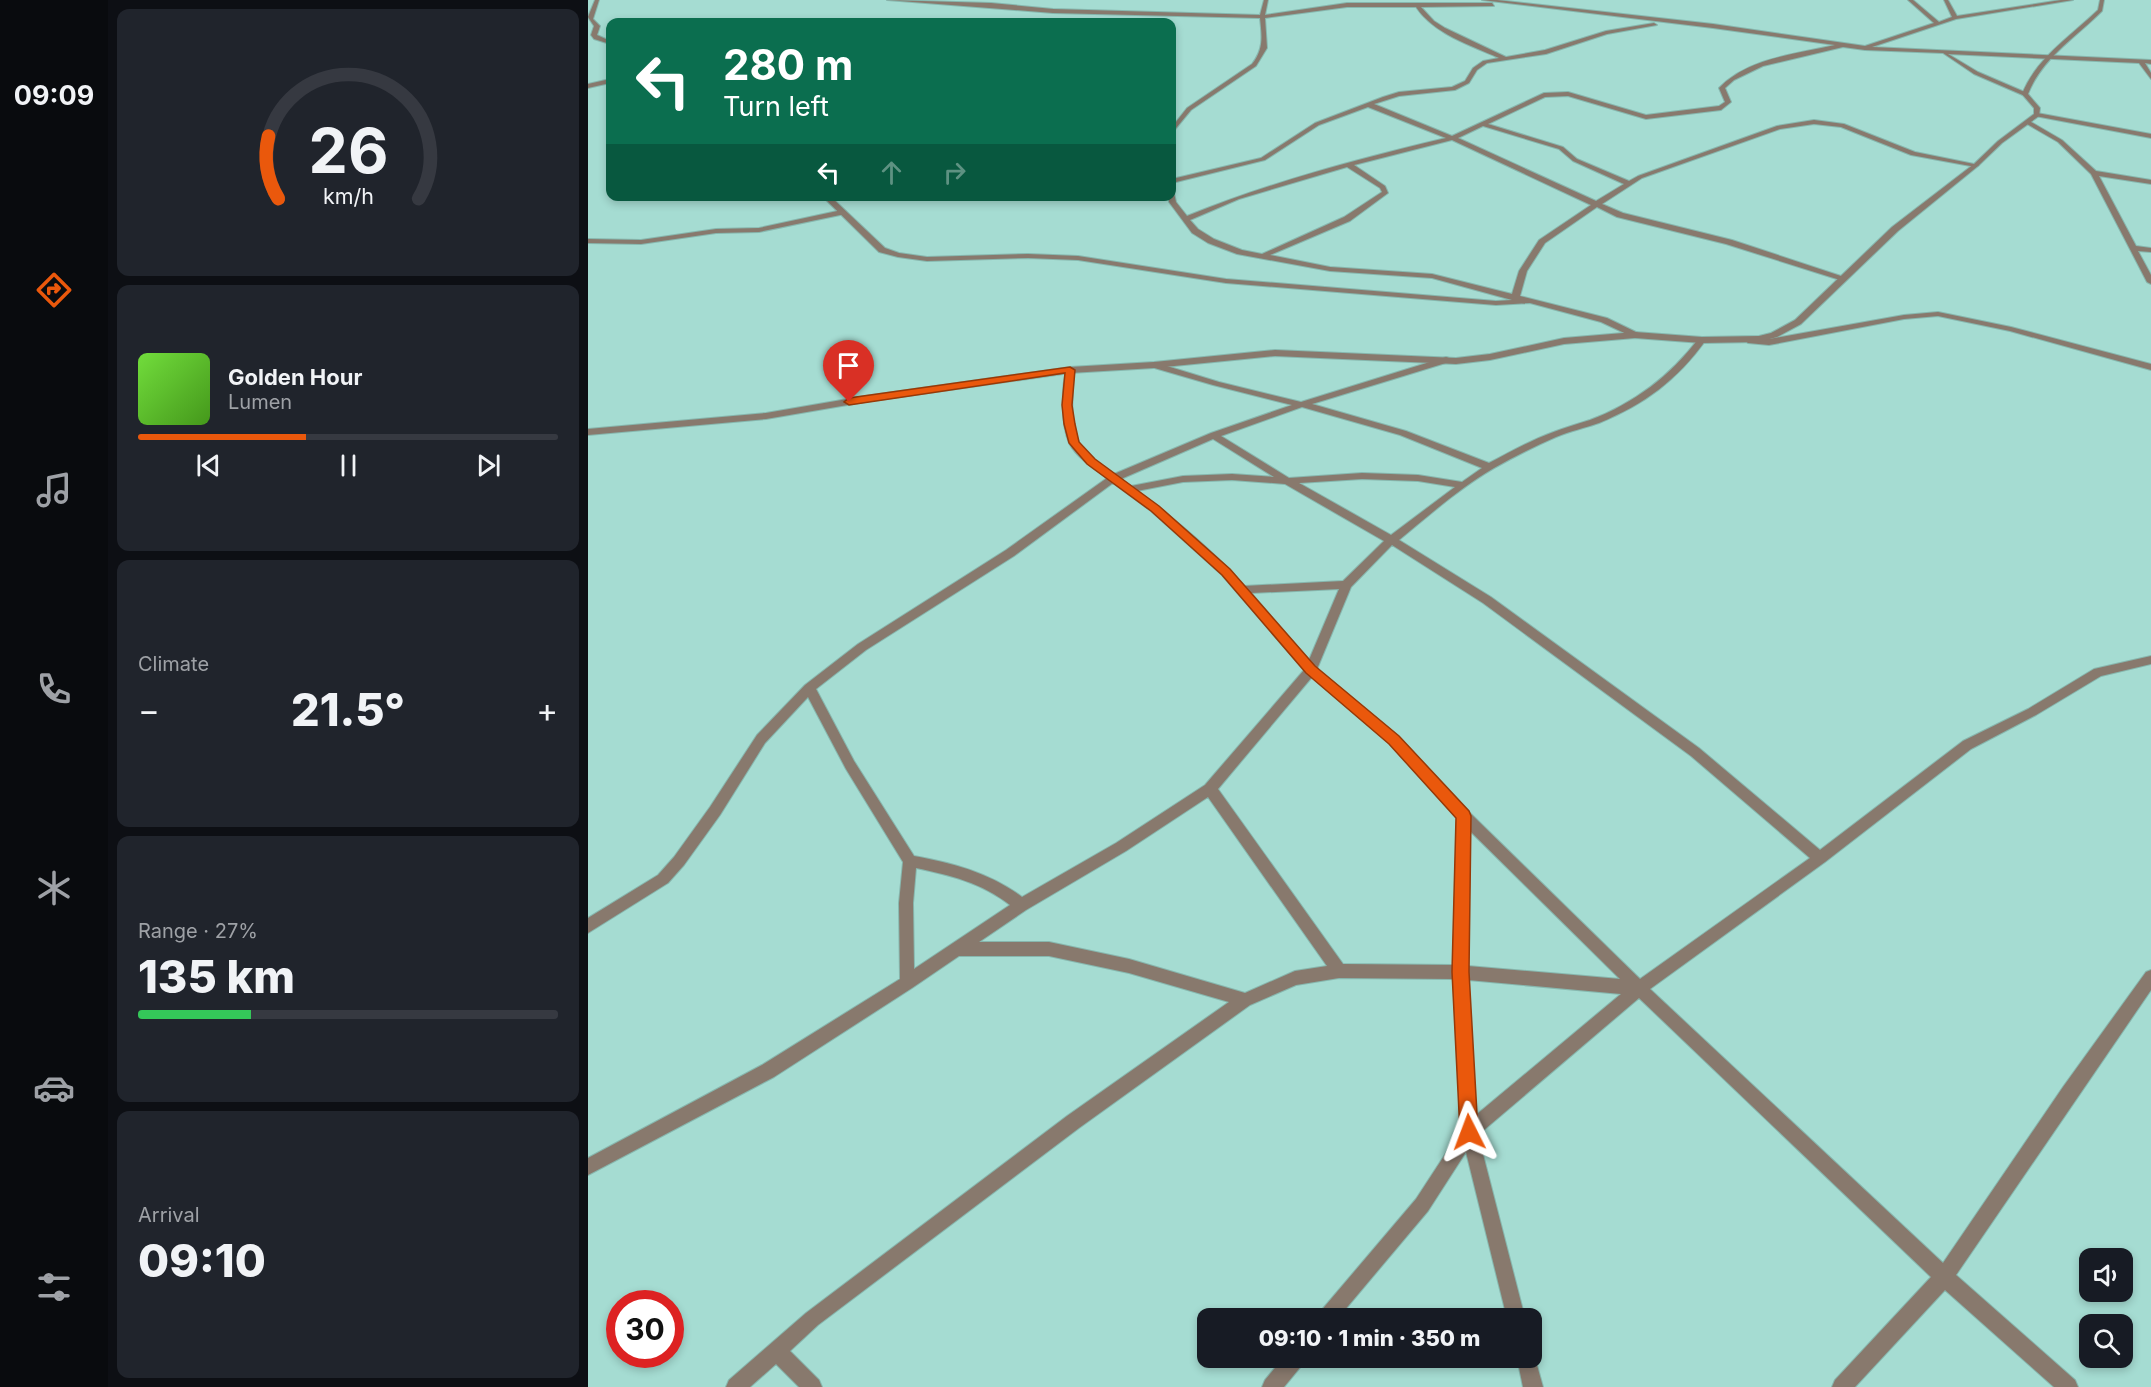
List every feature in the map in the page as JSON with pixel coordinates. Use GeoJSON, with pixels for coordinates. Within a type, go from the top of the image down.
{"type":"FeatureCollection","features":[{"type":"Feature","properties":{"kind":"street"},"geometry":{"type":"LineString","coordinates":[[597,0],[590,20],[597,26],[594,35],[596,38],[606,42]]}},
{"type":"Feature","properties":{"kind":"street"},"geometry":{"type":"LineString","coordinates":[[889,0],[991,5],[1053,11],[1264,17],[1334,6],[1517,4]]}},
{"type":"Feature","properties":{"kind":"street"},"geometry":{"type":"LineString","coordinates":[[1176,126],[1189,109],[1258,60],[1267,45],[1262,10],[1266,0]]}},
{"type":"Feature","properties":{"kind":"street"},"geometry":{"type":"LineString","coordinates":[[1334,6],[1340,0]]}},
{"type":"Feature","properties":{"kind":"street"},"geometry":{"type":"LineString","coordinates":[[1484,0],[1673,21],[1865,48],[2151,62]]}},
{"type":"Feature","properties":{"kind":"street"},"geometry":{"type":"LineString","coordinates":[[1910,0],[1937,23]]}},
{"type":"Feature","properties":{"kind":"street"},"geometry":{"type":"LineString","coordinates":[[1946,0],[1954,18]]}},
{"type":"Feature","properties":{"kind":"street"},"geometry":{"type":"LineString","coordinates":[[1865,48],[1954,18],[2071,0]]}},
{"type":"Feature","properties":{"kind":"street"},"geometry":{"type":"LineString","coordinates":[[2025,94],[2028,85],[2048,58],[2089,22],[2100,10],[2102,0]]}},
{"type":"Feature","properties":{"kind":"street"},"geometry":{"type":"LineString","coordinates":[[1417,5],[1426,17],[1504,58]]}},
{"type":"Feature","properties":{"kind":"street"},"geometry":{"type":"LineString","coordinates":[[1176,180],[1263,159],[1317,124],[1367,104],[1399,94],[1454,89],[1467,82],[1475,69],[1485,62],[1546,52],[1606,33],[1673,21]]}},
{"type":"Feature","properties":{"kind":"street"},"geometry":{"type":"LineString","coordinates":[[1186,219],[1237,198],[1349,165],[1453,138],[1528,102],[1556,93],[1579,96],[1646,117],[1717,109],[1728,102],[1721,92],[1723,86],[1743,74],[1759,67],[1843,45]]}},
{"type":"Feature","properties":{"kind":"street"},"geometry":{"type":"LineString","coordinates":[[1480,47],[1485,62]]}},
{"type":"Feature","properties":{"kind":"street"},"geometry":{"type":"LineString","coordinates":[[1748,340],[1774,335],[1798,322],[1895,229],[1976,165],[2000,142],[2037,116],[2037,108],[2025,94],[1976,73],[1944,53]]}},
{"type":"Feature","properties":{"kind":"street"},"geometry":{"type":"LineString","coordinates":[[2142,63],[2151,77]]}},
{"type":"Feature","properties":{"kind":"street"},"geometry":{"type":"LineString","coordinates":[[588,86],[606,82]]}},
{"type":"Feature","properties":{"kind":"street"},"geometry":{"type":"LineString","coordinates":[[1367,104],[1453,138],[1620,214],[1729,242],[1843,278]]}},
{"type":"Feature","properties":{"kind":"street"},"geometry":{"type":"LineString","coordinates":[[2037,116],[2151,136]]}},
{"type":"Feature","properties":{"kind":"street"},"geometry":{"type":"LineString","coordinates":[[1515,298],[1522,271],[1542,242],[1629,183],[1662,168],[1735,145],[1779,127],[1814,122],[1848,126],[1894,147],[1929,159],[1976,165]]}},
{"type":"Feature","properties":{"kind":"street"},"geometry":{"type":"LineString","coordinates":[[2029,123],[2060,141],[2094,173],[2151,281]]}},
{"type":"Feature","properties":{"kind":"street"},"geometry":{"type":"LineString","coordinates":[[1483,124],[1561,148],[1575,160],[1629,183]]}},
{"type":"Feature","properties":{"kind":"street"},"geometry":{"type":"LineString","coordinates":[[1263,256],[1347,219],[1384,194],[1385,188],[1349,165]]}},
{"type":"Feature","properties":{"kind":"street"},"geometry":{"type":"LineString","coordinates":[[2094,173],[2151,182]]}},
{"type":"Feature","properties":{"kind":"street"},"geometry":{"type":"LineString","coordinates":[[830,201],[882,250],[898,255],[927,259],[1028,256],[1078,258],[1226,281],[1496,303],[1531,301]]}},
{"type":"Feature","properties":{"kind":"street"},"geometry":{"type":"LineString","coordinates":[[1173,201],[1195,231],[1211,241],[1240,252],[1330,270],[1432,276],[1604,320],[1635,335]]}},
{"type":"Feature","properties":{"kind":"street"},"geometry":{"type":"LineString","coordinates":[[588,241],[641,242],[716,231],[759,230],[842,212]]}},
{"type":"Feature","properties":{"kind":"street"},"geometry":{"type":"LineString","coordinates":[[2133,248],[2151,250]]}},
{"type":"Feature","properties":{"kind":"street"},"geometry":{"type":"LineString","coordinates":[[588,432],[766,416],[865,399],[1070,370],[1154,365],[1275,353],[1446,360],[1490,357],[1564,341],[1635,335],[1769,342],[1904,317],[1938,314],[2011,329],[2151,367]]}},
{"type":"Feature","properties":{"kind":"street"},"geometry":{"type":"LineString","coordinates":[[588,1167],[768,1071],[907,983],[1021,905],[1121,847],[1210,789],[1311,670],[1346,585],[1390,541],[1489,467],[1553,435],[1595,422],[1630,405],[1660,385],[1684,364],[1702,340]]}},
{"type":"Feature","properties":{"kind":"street"},"geometry":{"type":"LineString","coordinates":[[588,926],[663,879],[715,811],[761,739],[809,688],[862,647],[1010,553],[1112,479],[1214,435],[1300,405],[1446,360]]}},
{"type":"Feature","properties":{"kind":"street"},"geometry":{"type":"LineString","coordinates":[[1154,365],[1227,387],[1403,433],[1489,467]]}},
{"type":"Feature","properties":{"kind":"street"},"geometry":{"type":"LineString","coordinates":[[1070,370],[1067,405],[1074,443],[1091,462],[1155,509],[1226,572],[1311,670],[1394,740],[1464,816],[1639,988],[1944,1277],[2068,1387]]}},
{"type":"Feature","properties":{"kind":"street"},"geometry":{"type":"LineString","coordinates":[[1214,435],[1287,482],[1423,558],[1468,588],[1695,752],[1820,858]]}},
{"type":"Feature","properties":{"kind":"street"},"geometry":{"type":"LineString","coordinates":[[1128,490],[1183,479],[1232,477],[1287,482],[1362,476],[1418,478],[1464,485]]}},
{"type":"Feature","properties":{"kind":"street"},"geometry":{"type":"LineString","coordinates":[[1242,590],[1346,585]]}},
{"type":"Feature","properties":{"kind":"street"},"geometry":{"type":"LineString","coordinates":[[1334,1308],[1422,1205],[1469,1132],[1639,988],[1820,858],[1968,745],[2032,712],[2098,672],[2151,660]]}},
{"type":"Feature","properties":{"kind":"street"},"geometry":{"type":"LineString","coordinates":[[809,688],[850,765],[910,861],[906,903],[907,983]]}},
{"type":"Feature","properties":{"kind":"street"},"geometry":{"type":"LineString","coordinates":[[1210,789],[1339,971]]}},
{"type":"Feature","properties":{"kind":"street"},"geometry":{"type":"LineString","coordinates":[[1464,816],[1460,972],[1469,1132],[1513,1308]]}},
{"type":"Feature","properties":{"kind":"street"},"geometry":{"type":"LineString","coordinates":[[910,861],[979,876],[1002,888],[1021,905]]}},
{"type":"Feature","properties":{"kind":"street"},"geometry":{"type":"LineString","coordinates":[[956,950],[1049,949],[1130,966],[1245,1000]]}},
{"type":"Feature","properties":{"kind":"street"},"geometry":{"type":"LineString","coordinates":[[736,1387],[812,1319],[1073,1122],[1245,1000],[1295,978],[1339,971],[1460,972],[1639,988]]}},
{"type":"Feature","properties":{"kind":"street"},"geometry":{"type":"LineString","coordinates":[[1842,1387],[1944,1277],[2151,977]]}},
{"type":"Feature","properties":{"kind":"street"},"geometry":{"type":"LineString","coordinates":[[776,1351],[812,1387]]}},
{"type":"Feature","properties":{"kind":"street"},"geometry":{"type":"LineString","coordinates":[[1272,1387],[1287,1368]]}},
{"type":"Feature","properties":{"kind":"street"},"geometry":{"type":"LineString","coordinates":[[1528,1368],[1533,1387]]}},
{"type":"Feature","properties":{"kind":"route"},"geometry":{"type":"LineString","coordinates":[[849,402],[1070,370],[1067,405],[1074,443],[1091,462],[1155,509],[1226,572],[1311,670],[1394,740],[1464,816],[1460,972],[1469,1132]]}}]}
